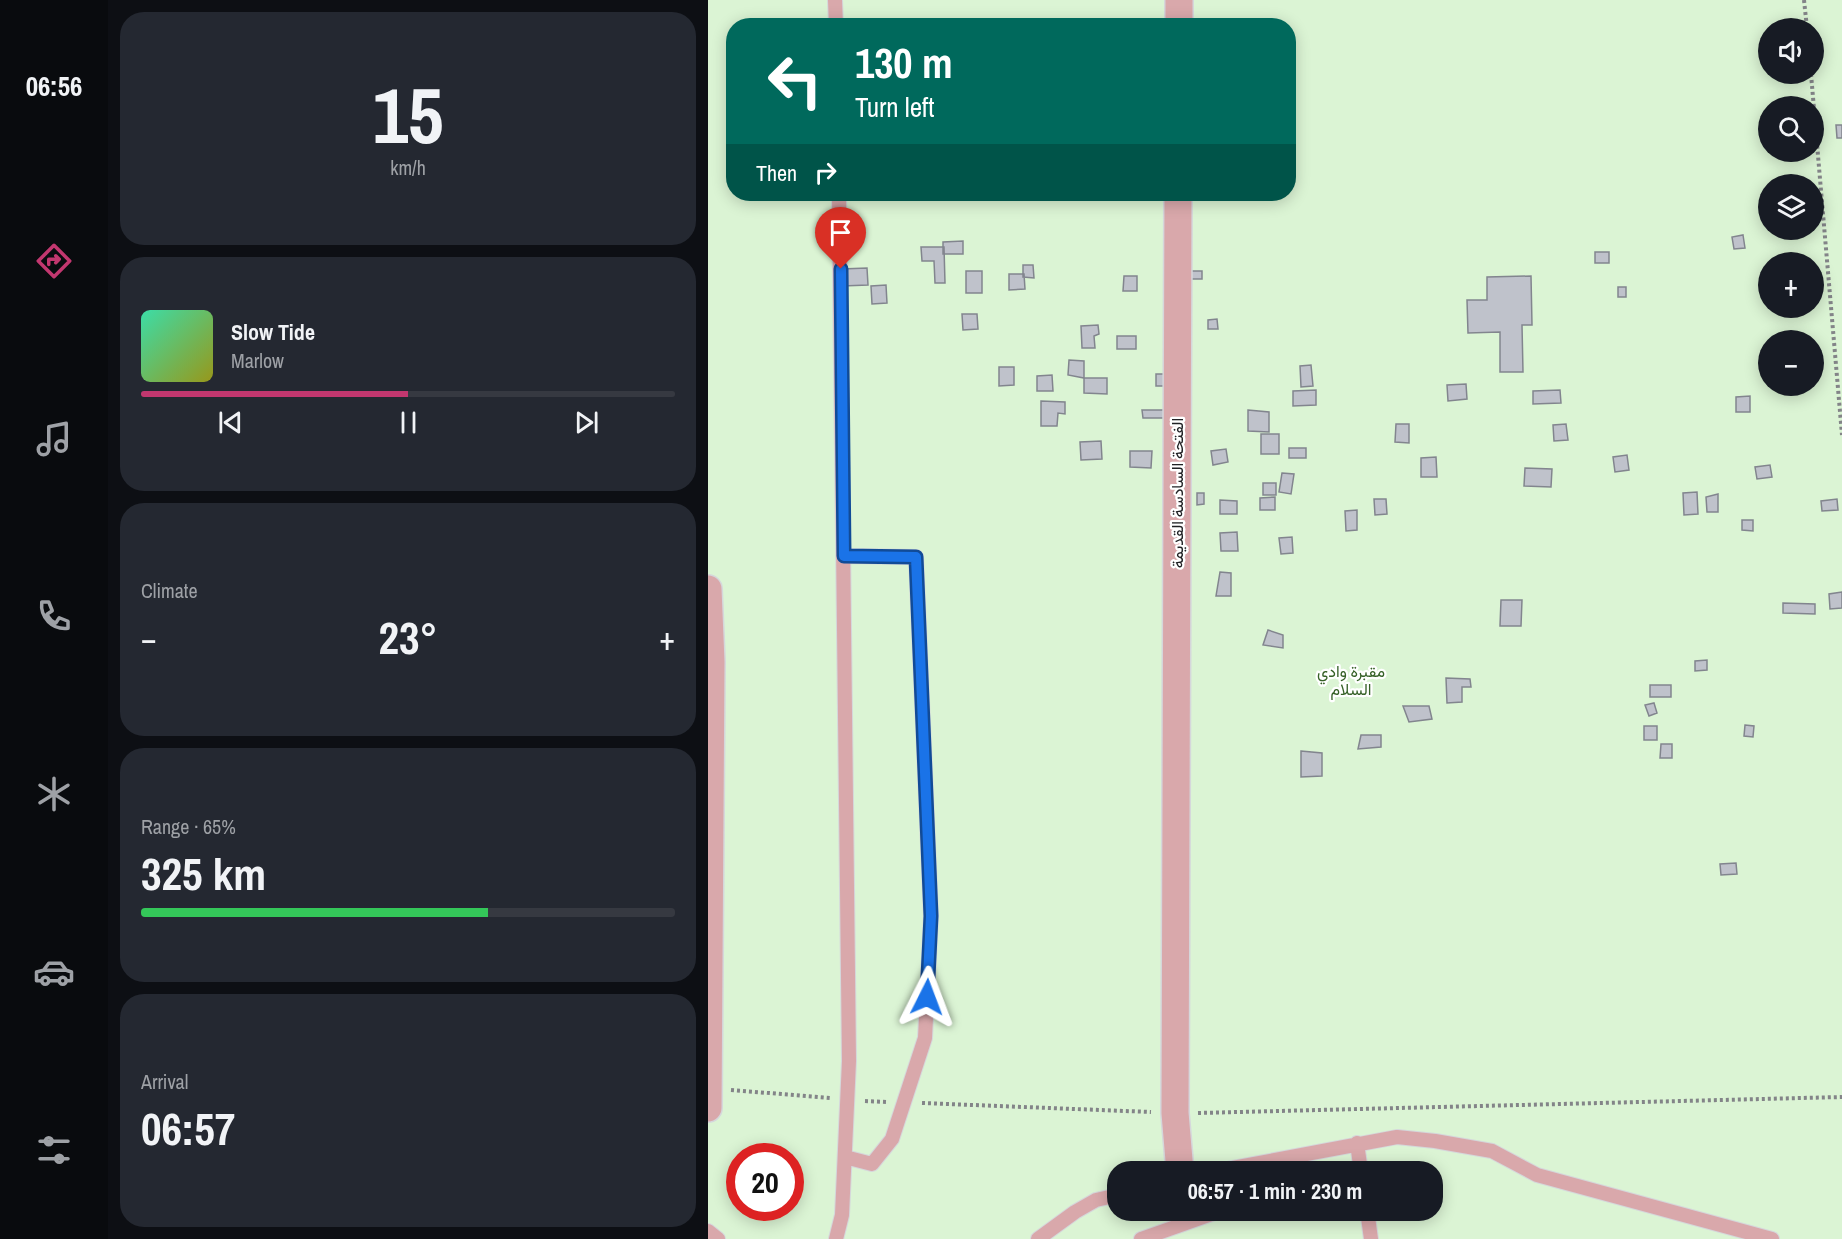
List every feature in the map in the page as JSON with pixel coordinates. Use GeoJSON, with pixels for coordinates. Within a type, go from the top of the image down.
{"type":"FeatureCollection","features":[{"type":"Feature","properties":{"kind":"street"},"geometry":{"type":"LineString","coordinates":[[1179,0],[1179,18]]}},
{"type":"Feature","properties":{"kind":"street","name":"الفتحة السادسة القديمة"},"geometry":{"type":"LineString","coordinates":[[1178,201],[1175,1113],[1179,1161]]}},
{"type":"Feature","properties":{"kind":"street"},"geometry":{"type":"LineString","coordinates":[[708,589],[711,662],[709,1098]]}},
{"type":"Feature","properties":{"kind":"lane"},"geometry":{"type":"LineString","coordinates":[[835,0],[836,18]]}},
{"type":"Feature","properties":{"kind":"lane"},"geometry":{"type":"LineString","coordinates":[[836,1239],[842,1215],[849,1061],[839,201]]}},
{"type":"Feature","properties":{"kind":"lane"},"geometry":{"type":"LineString","coordinates":[[844,556],[916,557],[931,916],[925,1038],[892,1139],[872,1164],[845,1157]]}},
{"type":"Feature","properties":{"kind":"lane"},"geometry":{"type":"LineString","coordinates":[[1266,1161],[1397,1137],[1435,1141],[1492,1151],[1537,1175],[1772,1239]]}},
{"type":"Feature","properties":{"kind":"lane"},"geometry":{"type":"LineString","coordinates":[[1357,1143],[1359,1161]]}},
{"type":"Feature","properties":{"kind":"lane"},"geometry":{"type":"LineString","coordinates":[[1038,1239],[1075,1212],[1096,1200],[1107,1198]]}},
{"type":"Feature","properties":{"kind":"lane"},"geometry":{"type":"LineString","coordinates":[[1141,1239],[1191,1221]]}},
{"type":"Feature","properties":{"kind":"lane"},"geometry":{"type":"LineString","coordinates":[[1369,1221],[1371,1239]]}},
{"type":"Feature","properties":{"kind":"lane"},"geometry":{"type":"LineString","coordinates":[[708,1231],[718,1239]]}},
{"type":"Feature","properties":{"kind":"path"},"geometry":{"type":"LineString","coordinates":[[1804,0],[1806,18]]}},
{"type":"Feature","properties":{"kind":"path"},"geometry":{"type":"LineString","coordinates":[[1812,84],[1842,435]]}},
{"type":"Feature","properties":{"kind":"path"},"geometry":{"type":"LineString","coordinates":[[709,1098],[847,1100],[1175,1113],[1842,1097]]}},
{"type":"Feature","properties":{"kind":"green space","name":"مقبرة وادي السلام"},"geometry":{"type":"Polygon","coordinates":[[[708,0],[1842,0],[1842,1239],[712,1239],[708,1236],[708,0]]]}},
{"type":"Feature","properties":{"kind":"building"},"geometry":{"type":"Polygon","coordinates":[[[1836,125],[1842,125],[1842,138],[1837,138],[1836,125]]]}},
{"type":"Feature","properties":{"kind":"building"},"geometry":{"type":"Polygon","coordinates":[[[1743,235],[1745,248],[1734,249],[1732,237],[1743,235]]]}},
{"type":"Feature","properties":{"kind":"building"},"geometry":{"type":"Polygon","coordinates":[[[963,241],[963,254],[943,254],[943,242],[963,241]]]}},
{"type":"Feature","properties":{"kind":"building"},"geometry":{"type":"Polygon","coordinates":[[[921,247],[944,247],[945,283],[935,283],[934,261],[922,261],[921,247]]]}},
{"type":"Feature","properties":{"kind":"building"},"geometry":{"type":"Polygon","coordinates":[[[1595,252],[1609,252],[1609,263],[1595,263],[1595,252]]]}},
{"type":"Feature","properties":{"kind":"building"},"geometry":{"type":"Polygon","coordinates":[[[1023,265],[1033,265],[1034,278],[1023,277],[1023,265]]]}},
{"type":"Feature","properties":{"kind":"building"},"geometry":{"type":"Polygon","coordinates":[[[867,268],[868,285],[842,286],[841,269],[867,268]]]}},
{"type":"Feature","properties":{"kind":"building"},"geometry":{"type":"Polygon","coordinates":[[[966,271],[982,271],[982,293],[966,293],[966,271]]]}},
{"type":"Feature","properties":{"kind":"building"},"geometry":{"type":"Polygon","coordinates":[[[1189,271],[1202,271],[1202,279],[1189,279],[1189,271]]]}},
{"type":"Feature","properties":{"kind":"building"},"geometry":{"type":"Polygon","coordinates":[[[1009,274],[1024,274],[1025,289],[1009,290],[1009,274]]]}},
{"type":"Feature","properties":{"kind":"building"},"geometry":{"type":"Polygon","coordinates":[[[1124,276],[1137,276],[1137,291],[1123,291],[1124,276]]]}},
{"type":"Feature","properties":{"kind":"building"},"geometry":{"type":"Polygon","coordinates":[[[1531,276],[1532,325],[1522,325],[1523,372],[1500,372],[1500,332],[1468,333],[1467,300],[1487,300],[1487,277],[1531,276]]]}},
{"type":"Feature","properties":{"kind":"building"},"geometry":{"type":"Polygon","coordinates":[[[886,285],[887,303],[872,304],[871,286],[886,285]]]}},
{"type":"Feature","properties":{"kind":"building"},"geometry":{"type":"Polygon","coordinates":[[[1618,287],[1626,287],[1626,297],[1618,297],[1618,287]]]}},
{"type":"Feature","properties":{"kind":"building"},"geometry":{"type":"Polygon","coordinates":[[[962,314],[977,314],[978,329],[963,330],[962,314]]]}},
{"type":"Feature","properties":{"kind":"building"},"geometry":{"type":"Polygon","coordinates":[[[1217,319],[1218,329],[1208,329],[1208,320],[1217,319]]]}},
{"type":"Feature","properties":{"kind":"building"},"geometry":{"type":"Polygon","coordinates":[[[1098,325],[1099,334],[1094,336],[1095,348],[1082,348],[1081,326],[1098,325]]]}},
{"type":"Feature","properties":{"kind":"building"},"geometry":{"type":"Polygon","coordinates":[[[1117,336],[1136,336],[1136,349],[1117,349],[1117,336]]]}},
{"type":"Feature","properties":{"kind":"building"},"geometry":{"type":"Polygon","coordinates":[[[1069,360],[1084,361],[1084,378],[1068,375],[1069,360]]]}},
{"type":"Feature","properties":{"kind":"building"},"geometry":{"type":"Polygon","coordinates":[[[1311,365],[1313,386],[1301,387],[1300,366],[1311,365]]]}},
{"type":"Feature","properties":{"kind":"building"},"geometry":{"type":"Polygon","coordinates":[[[999,367],[1014,367],[1014,385],[999,386],[999,367]]]}},
{"type":"Feature","properties":{"kind":"building"},"geometry":{"type":"Polygon","coordinates":[[[1156,374],[1168,374],[1168,386],[1156,386],[1156,374]]]}},
{"type":"Feature","properties":{"kind":"building"},"geometry":{"type":"Polygon","coordinates":[[[1052,375],[1053,391],[1037,391],[1037,376],[1052,375]]]}},
{"type":"Feature","properties":{"kind":"building"},"geometry":{"type":"Polygon","coordinates":[[[1084,378],[1107,378],[1107,394],[1084,393],[1084,378]]]}},
{"type":"Feature","properties":{"kind":"building"},"geometry":{"type":"Polygon","coordinates":[[[1466,384],[1467,399],[1448,401],[1447,385],[1466,384]]]}},
{"type":"Feature","properties":{"kind":"building"},"geometry":{"type":"Polygon","coordinates":[[[1316,390],[1316,405],[1293,406],[1293,391],[1316,390]]]}},
{"type":"Feature","properties":{"kind":"building"},"geometry":{"type":"Polygon","coordinates":[[[1560,390],[1561,403],[1533,404],[1533,391],[1560,390]]]}},
{"type":"Feature","properties":{"kind":"building"},"geometry":{"type":"Polygon","coordinates":[[[1750,396],[1750,412],[1736,412],[1736,397],[1750,396]]]}},
{"type":"Feature","properties":{"kind":"building"},"geometry":{"type":"Polygon","coordinates":[[[1041,401],[1065,402],[1065,414],[1058,413],[1057,426],[1041,426],[1041,401]]]}},
{"type":"Feature","properties":{"kind":"building"},"geometry":{"type":"Polygon","coordinates":[[[1142,410],[1164,410],[1164,418],[1143,418],[1142,410]]]}},
{"type":"Feature","properties":{"kind":"building"},"geometry":{"type":"Polygon","coordinates":[[[1248,410],[1269,412],[1269,432],[1248,431],[1248,410]]]}},
{"type":"Feature","properties":{"kind":"building"},"geometry":{"type":"Polygon","coordinates":[[[1396,424],[1409,424],[1409,443],[1395,442],[1396,424]]]}},
{"type":"Feature","properties":{"kind":"building"},"geometry":{"type":"Polygon","coordinates":[[[1566,424],[1568,440],[1554,441],[1553,425],[1566,424]]]}},
{"type":"Feature","properties":{"kind":"building"},"geometry":{"type":"Polygon","coordinates":[[[1261,434],[1279,434],[1279,454],[1261,454],[1261,434]]]}},
{"type":"Feature","properties":{"kind":"building"},"geometry":{"type":"Polygon","coordinates":[[[1101,441],[1102,459],[1081,460],[1080,442],[1101,441]]]}},
{"type":"Feature","properties":{"kind":"building"},"geometry":{"type":"Polygon","coordinates":[[[1289,448],[1306,448],[1306,458],[1289,458],[1289,448]]]}},
{"type":"Feature","properties":{"kind":"building"},"geometry":{"type":"Polygon","coordinates":[[[1226,449],[1228,462],[1213,465],[1211,451],[1226,449]]]}},
{"type":"Feature","properties":{"kind":"building"},"geometry":{"type":"Polygon","coordinates":[[[1130,451],[1152,451],[1151,468],[1130,467],[1130,451]]]}},
{"type":"Feature","properties":{"kind":"building"},"geometry":{"type":"Polygon","coordinates":[[[1627,455],[1629,470],[1615,472],[1613,457],[1627,455]]]}},
{"type":"Feature","properties":{"kind":"building"},"geometry":{"type":"Polygon","coordinates":[[[1436,457],[1437,477],[1421,477],[1421,458],[1436,457]]]}},
{"type":"Feature","properties":{"kind":"building"},"geometry":{"type":"Polygon","coordinates":[[[1770,465],[1772,477],[1757,479],[1755,467],[1770,465]]]}},
{"type":"Feature","properties":{"kind":"building"},"geometry":{"type":"Polygon","coordinates":[[[1525,468],[1552,469],[1551,487],[1524,486],[1525,468]]]}},
{"type":"Feature","properties":{"kind":"building"},"geometry":{"type":"Polygon","coordinates":[[[1282,473],[1294,474],[1291,494],[1279,492],[1282,473]]]}},
{"type":"Feature","properties":{"kind":"building"},"geometry":{"type":"Polygon","coordinates":[[[1263,483],[1276,483],[1276,495],[1263,495],[1263,483]]]}},
{"type":"Feature","properties":{"kind":"building"},"geometry":{"type":"Polygon","coordinates":[[[1697,492],[1698,514],[1684,515],[1683,493],[1697,492]]]}},
{"type":"Feature","properties":{"kind":"building"},"geometry":{"type":"Polygon","coordinates":[[[1197,493],[1204,493],[1204,504],[1197,505],[1197,493]]]}},
{"type":"Feature","properties":{"kind":"building"},"geometry":{"type":"Polygon","coordinates":[[[1718,494],[1718,512],[1707,512],[1706,497],[1718,494]]]}},
{"type":"Feature","properties":{"kind":"building"},"geometry":{"type":"Polygon","coordinates":[[[1275,497],[1275,510],[1260,510],[1260,498],[1275,497]]]}},
{"type":"Feature","properties":{"kind":"building"},"geometry":{"type":"Polygon","coordinates":[[[1374,499],[1386,499],[1387,514],[1375,515],[1374,499]]]}},
{"type":"Feature","properties":{"kind":"building"},"geometry":{"type":"Polygon","coordinates":[[[1837,499],[1838,510],[1822,511],[1821,501],[1837,499]]]}},
{"type":"Feature","properties":{"kind":"building"},"geometry":{"type":"Polygon","coordinates":[[[1220,500],[1237,501],[1237,514],[1220,514],[1220,500]]]}},
{"type":"Feature","properties":{"kind":"building"},"geometry":{"type":"Polygon","coordinates":[[[1357,510],[1357,530],[1346,531],[1345,511],[1357,510]]]}},
{"type":"Feature","properties":{"kind":"building"},"geometry":{"type":"Polygon","coordinates":[[[1742,520],[1753,520],[1753,531],[1742,530],[1742,520]]]}},
{"type":"Feature","properties":{"kind":"building"},"geometry":{"type":"Polygon","coordinates":[[[1237,532],[1238,551],[1221,551],[1220,533],[1237,532]]]}},
{"type":"Feature","properties":{"kind":"building"},"geometry":{"type":"Polygon","coordinates":[[[1292,537],[1293,553],[1281,554],[1279,538],[1292,537]]]}},
{"type":"Feature","properties":{"kind":"building"},"geometry":{"type":"Polygon","coordinates":[[[1220,572],[1231,573],[1231,596],[1216,596],[1220,572]]]}},
{"type":"Feature","properties":{"kind":"building"},"geometry":{"type":"Polygon","coordinates":[[[1842,592],[1842,608],[1830,609],[1829,594],[1842,592]]]}},
{"type":"Feature","properties":{"kind":"building"},"geometry":{"type":"Polygon","coordinates":[[[1501,600],[1522,600],[1521,626],[1500,626],[1501,600]]]}},
{"type":"Feature","properties":{"kind":"building"},"geometry":{"type":"Polygon","coordinates":[[[1783,603],[1815,604],[1815,614],[1783,613],[1783,603]]]}},
{"type":"Feature","properties":{"kind":"building"},"geometry":{"type":"Polygon","coordinates":[[[1268,630],[1283,635],[1283,648],[1263,645],[1268,630]]]}},
{"type":"Feature","properties":{"kind":"building"},"geometry":{"type":"Polygon","coordinates":[[[1707,660],[1707,670],[1695,671],[1695,661],[1707,660]]]}},
{"type":"Feature","properties":{"kind":"building"},"geometry":{"type":"Polygon","coordinates":[[[1446,678],[1470,679],[1471,687],[1462,687],[1462,702],[1447,703],[1446,678]]]}},
{"type":"Feature","properties":{"kind":"building"},"geometry":{"type":"Polygon","coordinates":[[[1650,685],[1671,685],[1671,697],[1650,697],[1650,685]]]}},
{"type":"Feature","properties":{"kind":"building"},"geometry":{"type":"Polygon","coordinates":[[[1654,703],[1657,713],[1649,716],[1645,705],[1654,703]]]}},
{"type":"Feature","properties":{"kind":"building"},"geometry":{"type":"Polygon","coordinates":[[[1403,706],[1429,706],[1432,719],[1409,722],[1403,706]]]}},
{"type":"Feature","properties":{"kind":"building"},"geometry":{"type":"Polygon","coordinates":[[[1745,725],[1754,726],[1753,737],[1744,736],[1745,725]]]}},
{"type":"Feature","properties":{"kind":"building"},"geometry":{"type":"Polygon","coordinates":[[[1644,726],[1657,726],[1657,740],[1644,740],[1644,726]]]}},
{"type":"Feature","properties":{"kind":"building"},"geometry":{"type":"Polygon","coordinates":[[[1361,735],[1381,735],[1381,747],[1358,749],[1361,735]]]}},
{"type":"Feature","properties":{"kind":"building"},"geometry":{"type":"Polygon","coordinates":[[[1661,744],[1672,744],[1672,758],[1660,758],[1661,744]]]}},
{"type":"Feature","properties":{"kind":"building"},"geometry":{"type":"Polygon","coordinates":[[[1301,751],[1322,753],[1322,776],[1301,777],[1301,751]]]}},
{"type":"Feature","properties":{"kind":"building"},"geometry":{"type":"Polygon","coordinates":[[[1736,863],[1737,874],[1721,875],[1720,864],[1736,863]]]}},
{"type":"Feature","properties":{"kind":"route"},"geometry":{"type":"LineString","coordinates":[[841,269],[844,556],[916,557],[931,916],[927,997]]}}]}
